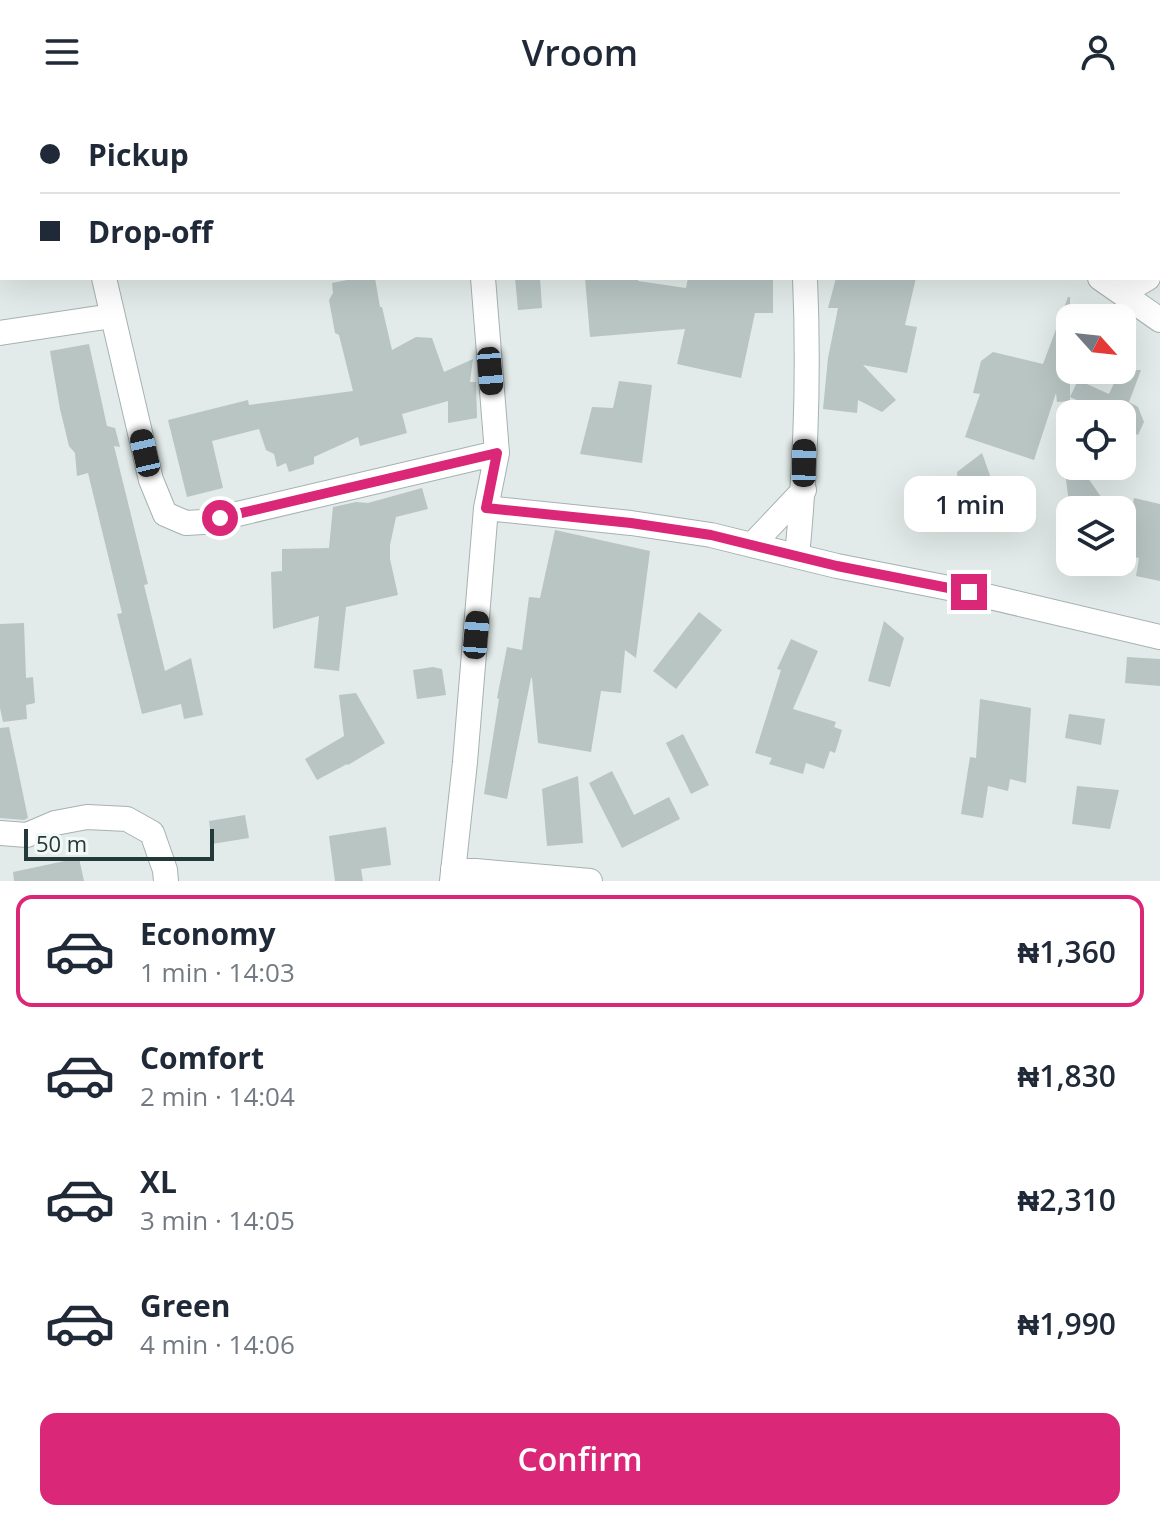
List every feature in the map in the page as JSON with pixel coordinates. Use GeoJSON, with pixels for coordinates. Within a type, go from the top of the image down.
{"type":"FeatureCollection","features":[{"type":"Feature","properties":{"kind":"street"},"geometry":{"type":"LineString","coordinates":[[104,280],[151,480],[165,514],[186,523],[203,522],[497,453]]}},
{"type":"Feature","properties":{"kind":"street"},"geometry":{"type":"LineString","coordinates":[[483,280],[497,453],[486,508],[465,762],[452,875],[590,881]]}},
{"type":"Feature","properties":{"kind":"street"},"geometry":{"type":"LineString","coordinates":[[797,556],[804,490],[805,280]]}},
{"type":"Feature","properties":{"kind":"street"},"geometry":{"type":"LineString","coordinates":[[1103,280],[1160,320]]}},
{"type":"Feature","properties":{"kind":"street"},"geometry":{"type":"LineString","coordinates":[[1122,293],[1145,280]]}},
{"type":"Feature","properties":{"kind":"street"},"geometry":{"type":"LineString","coordinates":[[0,333],[112,316]]}},
{"type":"Feature","properties":{"kind":"street"},"geometry":{"type":"LineString","coordinates":[[752,545],[804,490]]}},
{"type":"Feature","properties":{"kind":"street"},"geometry":{"type":"LineString","coordinates":[[486,508],[711,535],[1160,637]]}},
{"type":"Feature","properties":{"kind":"street"},"geometry":{"type":"LineString","coordinates":[[0,833],[27,835],[55,823],[87,817],[127,819],[152,833],[166,881]]}},
{"type":"Feature","properties":{"kind":"building"},"geometry":{"type":"Polygon","coordinates":[[[375,280],[392,350],[416,337],[432,338],[444,372],[473,359],[470,382],[476,382],[477,418],[448,423],[448,401],[402,414],[407,433],[360,446],[358,437],[314,457],[314,464],[289,472],[286,463],[277,467],[274,454],[266,450],[259,429],[212,441],[223,488],[187,497],[168,420],[248,400],[249,405],[353,391],[339,335],[335,333],[329,300],[333,293],[332,283],[375,280]]]}},
{"type":"Feature","properties":{"kind":"building"},"geometry":{"type":"Polygon","coordinates":[[[515,280],[540,280],[542,308],[518,310],[515,280]]]}},
{"type":"Feature","properties":{"kind":"building"},"geometry":{"type":"Polygon","coordinates":[[[585,280],[638,280],[686,288],[688,280],[773,280],[773,313],[755,313],[741,378],[677,364],[685,329],[590,337],[585,280]]]}},
{"type":"Feature","properties":{"kind":"building"},"geometry":{"type":"Polygon","coordinates":[[[835,280],[916,280],[905,325],[917,327],[907,373],[863,365],[896,400],[882,412],[858,400],[857,413],[823,409],[828,358],[838,308],[828,308],[835,280]]]}},
{"type":"Feature","properties":{"kind":"building"},"geometry":{"type":"Polygon","coordinates":[[[1056,329],[1056,384],[1070,384],[1070,400],[1057,400],[1056,393],[1034,460],[965,437],[980,394],[973,393],[981,361],[993,352],[1043,364],[1056,329]]]}},
{"type":"Feature","properties":{"kind":"building"},"geometry":{"type":"Polygon","coordinates":[[[89,344],[107,426],[115,428],[120,447],[114,446],[148,584],[144,585],[165,671],[191,658],[203,715],[184,719],[181,704],[142,714],[117,614],[122,613],[88,473],[77,476],[75,453],[69,446],[50,351],[89,344]]]}},
{"type":"Feature","properties":{"kind":"building"},"geometry":{"type":"Polygon","coordinates":[[[619,381],[652,385],[642,463],[580,454],[592,407],[613,408],[619,381]]]}},
{"type":"Feature","properties":{"kind":"building"},"geometry":{"type":"Polygon","coordinates":[[[1076,384],[1087,384],[1109,394],[1114,384],[1136,384],[1130,400],[1077,400],[1070,397],[1076,384]]]}},
{"type":"Feature","properties":{"kind":"building"},"geometry":{"type":"Polygon","coordinates":[[[1136,406],[1144,422],[1136,434],[1136,406]]]}},
{"type":"Feature","properties":{"kind":"building"},"geometry":{"type":"Polygon","coordinates":[[[982,453],[992,481],[981,485],[985,496],[959,498],[957,472],[982,453]]]}},
{"type":"Feature","properties":{"kind":"building"},"geometry":{"type":"Polygon","coordinates":[[[1066,480],[1089,480],[1100,496],[1068,496],[1066,480]]]}},
{"type":"Feature","properties":{"kind":"building"},"geometry":{"type":"Polygon","coordinates":[[[422,488],[428,509],[396,517],[390,559],[398,595],[346,607],[339,671],[314,668],[319,616],[273,629],[271,572],[282,571],[282,549],[329,548],[333,507],[368,503],[422,488]]]}},
{"type":"Feature","properties":{"kind":"building"},"geometry":{"type":"Polygon","coordinates":[[[1136,498],[1160,504],[1160,581],[1136,576],[1139,558],[1136,557],[1136,498]]]}},
{"type":"Feature","properties":{"kind":"building"},"geometry":{"type":"Polygon","coordinates":[[[555,530],[650,551],[636,658],[625,650],[621,693],[601,691],[591,752],[538,743],[531,678],[507,799],[484,794],[507,647],[522,650],[529,597],[540,598],[555,530]]]}},
{"type":"Feature","properties":{"kind":"building"},"geometry":{"type":"Polygon","coordinates":[[[699,612],[722,630],[676,689],[653,671],[699,612]]]}},
{"type":"Feature","properties":{"kind":"building"},"geometry":{"type":"Polygon","coordinates":[[[884,621],[904,638],[890,687],[868,681],[884,621]]]}},
{"type":"Feature","properties":{"kind":"building"},"geometry":{"type":"Polygon","coordinates":[[[24,623],[26,678],[33,677],[35,703],[26,705],[27,719],[3,722],[0,708],[0,624],[24,623]]]}},
{"type":"Feature","properties":{"kind":"building"},"geometry":{"type":"Polygon","coordinates":[[[791,639],[818,651],[793,709],[836,722],[834,727],[842,730],[835,753],[830,751],[824,769],[806,763],[803,774],[769,764],[772,758],[755,753],[781,670],[777,669],[791,639]]]}},
{"type":"Feature","properties":{"kind":"building"},"geometry":{"type":"Polygon","coordinates":[[[1127,657],[1160,659],[1160,686],[1125,683],[1127,657]]]}},
{"type":"Feature","properties":{"kind":"building"},"geometry":{"type":"Polygon","coordinates":[[[442,669],[446,695],[417,699],[413,670],[442,669]]]}},
{"type":"Feature","properties":{"kind":"building"},"geometry":{"type":"Polygon","coordinates":[[[356,693],[385,743],[317,780],[305,759],[344,736],[339,695],[356,693]]]}},
{"type":"Feature","properties":{"kind":"building"},"geometry":{"type":"Polygon","coordinates":[[[980,699],[1031,708],[1026,783],[1010,779],[1008,791],[988,786],[983,818],[961,814],[970,757],[976,758],[980,699]]]}},
{"type":"Feature","properties":{"kind":"building"},"geometry":{"type":"Polygon","coordinates":[[[1069,714],[1105,719],[1101,745],[1065,738],[1069,714]]]}},
{"type":"Feature","properties":{"kind":"building"},"geometry":{"type":"Polygon","coordinates":[[[9,727],[28,818],[24,820],[0,818],[0,728],[9,727]]]}},
{"type":"Feature","properties":{"kind":"building"},"geometry":{"type":"Polygon","coordinates":[[[683,734],[709,785],[691,794],[666,743],[683,734]]]}},
{"type":"Feature","properties":{"kind":"building"},"geometry":{"type":"Polygon","coordinates":[[[612,771],[634,815],[669,797],[680,819],[622,848],[589,783],[612,771]]]}},
{"type":"Feature","properties":{"kind":"building"},"geometry":{"type":"Polygon","coordinates":[[[578,776],[583,843],[547,846],[542,789],[578,776]]]}},
{"type":"Feature","properties":{"kind":"building"},"geometry":{"type":"Polygon","coordinates":[[[1077,786],[1119,790],[1110,829],[1072,824],[1077,786]]]}},
{"type":"Feature","properties":{"kind":"building"},"geometry":{"type":"Polygon","coordinates":[[[245,815],[249,838],[212,844],[209,821],[245,815]]]}},
{"type":"Feature","properties":{"kind":"building"},"geometry":{"type":"Polygon","coordinates":[[[386,827],[391,865],[361,869],[363,881],[335,881],[329,836],[386,827]]]}},
{"type":"Feature","properties":{"kind":"building"},"geometry":{"type":"Polygon","coordinates":[[[79,858],[84,881],[14,881],[13,872],[79,858]]]}},
{"type":"Feature","properties":{"kind":"route"},"geometry":{"type":"LineString","coordinates":[[220,518],[497,453],[486,508],[711,535],[837,566],[969,592]]}}]}
